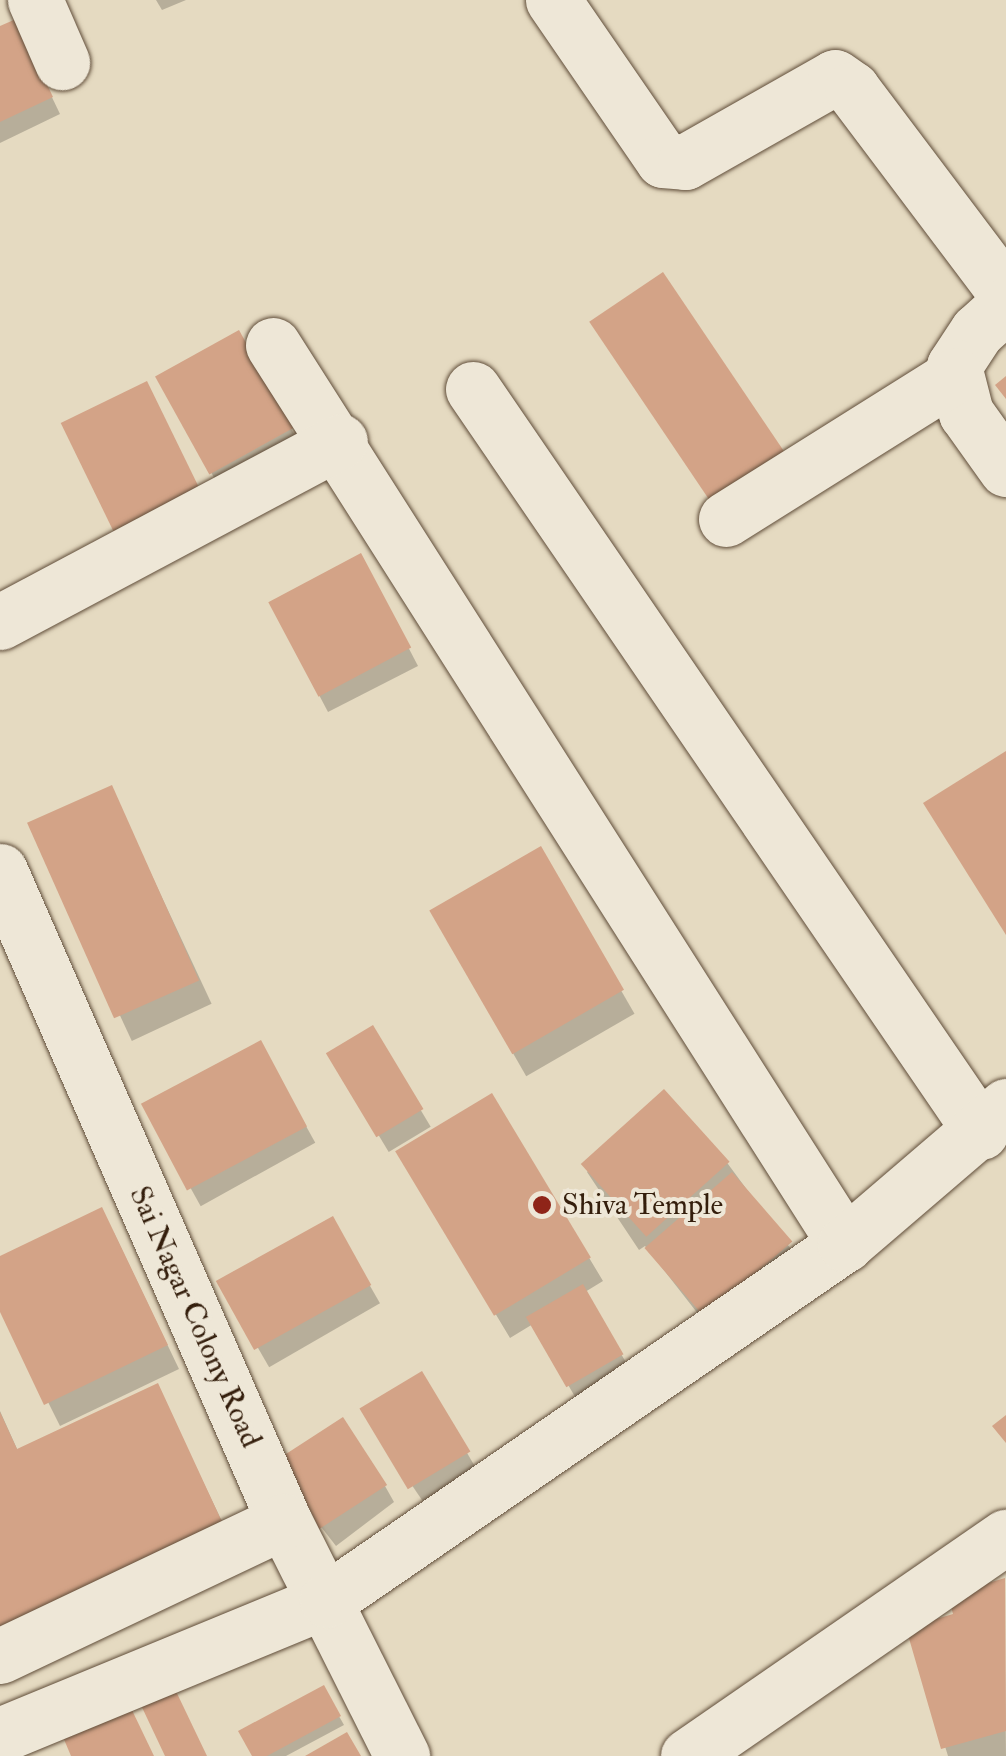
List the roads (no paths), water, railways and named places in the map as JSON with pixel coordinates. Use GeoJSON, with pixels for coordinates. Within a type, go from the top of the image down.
{"type":"FeatureCollection","features":[{"type":"Feature","properties":{"kind":"street"},"geometry":{"type":"LineString","coordinates":[[35,0],[62,62]]}},
{"type":"Feature","properties":{"kind":"street"},"geometry":{"type":"LineString","coordinates":[[553,0],[663,160],[685,162],[835,77],[852,89],[1006,293]]}},
{"type":"Feature","properties":{"kind":"street"},"geometry":{"type":"LineString","coordinates":[[1006,305],[977,331],[954,366],[966,413],[1006,468]]}},
{"type":"Feature","properties":{"kind":"street"},"geometry":{"type":"LineString","coordinates":[[272,345],[340,442],[845,1244]]}},
{"type":"Feature","properties":{"kind":"street"},"geometry":{"type":"LineString","coordinates":[[726,519],[956,374]]}},
{"type":"Feature","properties":{"kind":"street"},"geometry":{"type":"LineString","coordinates":[[0,1735],[327,1600],[845,1244],[994,1119],[473,389]]}},
{"type":"Feature","properties":{"kind":"street"},"geometry":{"type":"LineString","coordinates":[[0,622],[340,442]]}},
{"type":"Feature","properties":{"kind":"street","name":"Sai Nagar Colony Road"},"geometry":{"type":"LineString","coordinates":[[0,872],[284,1520],[402,1756]]}},
{"type":"Feature","properties":{"kind":"street"},"geometry":{"type":"LineString","coordinates":[[75,1702],[23,1645],[284,1520]]}},
{"type":"Feature","properties":{"kind":"street"},"geometry":{"type":"LineString","coordinates":[[688,1756],[1006,1537]]}},
{"type":"Feature","properties":{"kind":"place","name":"Shiva Temple"},"geometry":{"type":"Point","coordinates":[542,1205]}}]}
